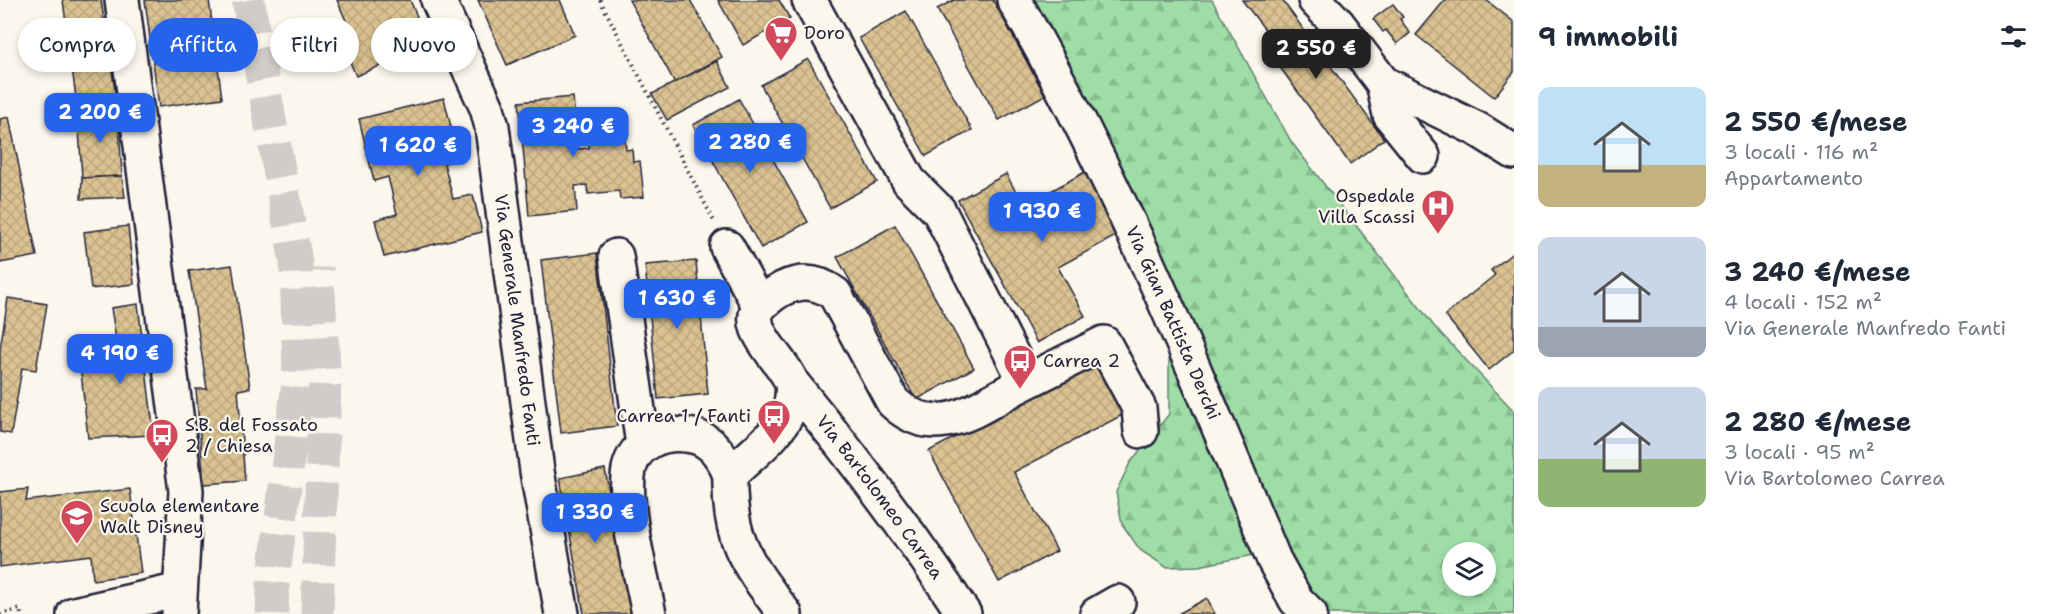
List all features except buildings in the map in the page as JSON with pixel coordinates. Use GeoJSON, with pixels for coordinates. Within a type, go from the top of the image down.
{"type":"FeatureCollection","features":[{"type":"Feature","properties":{"kind":"street"},"geometry":{"type":"LineString","coordinates":[[74,614],[180,602],[186,491],[122,0]]}},
{"type":"Feature","properties":{"kind":"street","name":"Via Generale Manfredo Fanti"},"geometry":{"type":"LineString","coordinates":[[438,0],[487,108],[492,128],[537,471],[562,614]]}},
{"type":"Feature","properties":{"kind":"street"},"geometry":{"type":"LineString","coordinates":[[809,0],[909,181],[939,211],[1017,366],[1020,385]]}},
{"type":"Feature","properties":{"kind":"street","name":"Via Gian Battista Derchi"},"geometry":{"type":"LineString","coordinates":[[1014,0],[1059,78],[1116,191],[1152,269],[1274,560],[1296,600],[1310,614]]}},
{"type":"Feature","properties":{"kind":"street"},"geometry":{"type":"LineString","coordinates":[[1315,0],[1330,12],[1383,83],[1390,115],[1423,156]]}},
{"type":"Feature","properties":{"kind":"street"},"geometry":{"type":"LineString","coordinates":[[1383,83],[1477,129],[1514,152]]}},
{"type":"Feature","properties":{"kind":"street"},"geometry":{"type":"LineString","coordinates":[[728,247],[759,305],[774,293],[790,285],[804,283],[828,288],[835,294],[893,402],[905,414],[936,424],[960,416],[1104,343],[1139,408],[1141,431]]}},
{"type":"Feature","properties":{"kind":"street"},"geometry":{"type":"LineString","coordinates":[[616,256],[643,445]]}},
{"type":"Feature","properties":{"kind":"street","name":"Via Bartolomeo Carrea"},"geometry":{"type":"LineString","coordinates":[[759,305],[755,319],[761,336],[792,383],[897,519],[964,614]]}},
{"type":"Feature","properties":{"kind":"street","name":"Via Bartolomeo Carrea"},"geometry":{"type":"LineString","coordinates":[[730,474],[780,426],[790,405],[792,383]]}},
{"type":"Feature","properties":{"kind":"street"},"geometry":{"type":"LineString","coordinates":[[649,614],[628,495],[629,469],[643,445],[661,436],[678,434],[704,438],[723,458],[730,474],[729,501],[737,542],[745,560],[785,614]]}},
{"type":"Feature","properties":{"kind":"path"},"geometry":{"type":"LineString","coordinates":[[600,0],[728,247]]}},
{"type":"Feature","properties":{"kind":"path"},"geometry":{"type":"LineString","coordinates":[[0,614],[20,609],[21,614]]}},
{"type":"Feature","properties":{"kind":"green space"},"geometry":{"type":"Polygon","coordinates":[[[1025,0],[1212,0],[1292,143],[1434,326],[1514,411],[1514,614],[1321,614],[1279,555],[1254,555],[1199,566],[1166,567],[1140,550],[1122,524],[1116,492],[1130,463],[1169,414],[1169,351],[1025,0]]]}},
{"type":"Feature","properties":{"kind":"tunnel"},"geometry":{"type":"LineString","coordinates":[[248,0],[296,262],[299,374],[273,583],[272,614]]}},
{"type":"Feature","properties":{"kind":"tunnel"},"geometry":{"type":"LineString","coordinates":[[317,268],[325,380],[317,614]]}},
{"type":"Feature","properties":{"kind":"place","name":"Doro"},"geometry":{"type":"Point","coordinates":[781,62]}},
{"type":"Feature","properties":{"kind":"place","name":"Ospedale Villa Scassi"},"geometry":{"type":"Point","coordinates":[1438,235]}},
{"type":"Feature","properties":{"kind":"place","name":"Carrea 2"},"geometry":{"type":"Point","coordinates":[1020,390]}},
{"type":"Feature","properties":{"kind":"place","name":"Carrea 1 / Fanti"},"geometry":{"type":"Point","coordinates":[774,445]}},
{"type":"Feature","properties":{"kind":"place","name":"S.B. del Fossato 2 / Chiesa"},"geometry":{"type":"Point","coordinates":[162,464]}},
{"type":"Feature","properties":{"kind":"place","name":"Scuola elementare Walt Disney"},"geometry":{"type":"Point","coordinates":[77,545]}}]}
